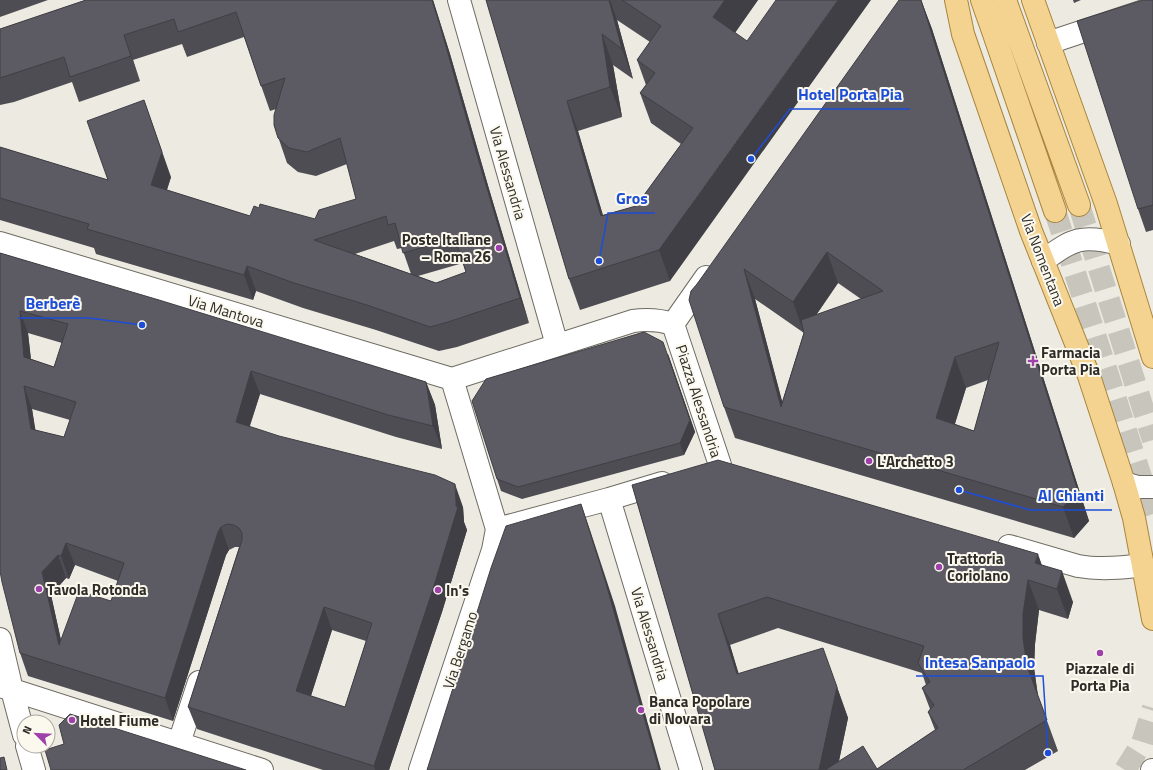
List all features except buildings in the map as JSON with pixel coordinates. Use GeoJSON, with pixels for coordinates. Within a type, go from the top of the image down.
{"type":"FeatureCollection","features":[{"type":"Feature","properties":{"kind":"main road","name":"Via Nomentana"},"geometry":{"type":"LineString","coordinates":[[956,0],[967,45],[1031,231],[1089,376],[1124,483],[1134,518],[1143,565]]}},
{"type":"Feature","properties":{"kind":"main road"},"geometry":{"type":"LineString","coordinates":[[982,0],[1055,211]]}},
{"type":"Feature","properties":{"kind":"main road"},"geometry":{"type":"LineString","coordinates":[[1005,0],[1079,205]]}},
{"type":"Feature","properties":{"kind":"main road"},"geometry":{"type":"LineString","coordinates":[[1033,0],[1095,172],[1119,244],[1153,357]]}},
{"type":"Feature","properties":{"kind":"main road"},"geometry":{"type":"LineString","coordinates":[[1143,565],[1153,620]]}},
{"type":"Feature","properties":{"kind":"street","name":"Via Alessandria"},"geometry":{"type":"LineString","coordinates":[[459,0],[557,345]]}},
{"type":"Feature","properties":{"kind":"street"},"geometry":{"type":"LineString","coordinates":[[1048,43],[1153,8]]}},
{"type":"Feature","properties":{"kind":"street"},"geometry":{"type":"LineString","coordinates":[[1043,261],[1056,251],[1076,240],[1095,238],[1119,244]]}},
{"type":"Feature","properties":{"kind":"street","name":"Via Mantova"},"geometry":{"type":"LineString","coordinates":[[0,243],[452,379]]}},
{"type":"Feature","properties":{"kind":"street"},"geometry":{"type":"LineString","coordinates":[[673,324],[718,261]]}},
{"type":"Feature","properties":{"kind":"street","name":"Piazza Alessandria"},"geometry":{"type":"LineString","coordinates":[[452,379],[633,321],[654,320],[673,324],[728,466],[690,474],[609,499],[497,529]]}},
{"type":"Feature","properties":{"kind":"street"},"geometry":{"type":"LineString","coordinates":[[452,379],[497,529]]}},
{"type":"Feature","properties":{"kind":"street"},"geometry":{"type":"LineString","coordinates":[[1124,483],[1138,487],[1153,487]]}},
{"type":"Feature","properties":{"kind":"street","name":"Via Alessandria"},"geometry":{"type":"LineString","coordinates":[[609,499],[691,770]]}},
{"type":"Feature","properties":{"kind":"street","name":"Via Bergamo"},"geometry":{"type":"LineString","coordinates":[[420,770],[493,550],[497,529]]}},
{"type":"Feature","properties":{"kind":"street"},"geometry":{"type":"LineString","coordinates":[[987,540],[1089,568],[1117,568],[1143,565]]}},
{"type":"Feature","properties":{"kind":"street"},"geometry":{"type":"LineString","coordinates":[[0,639],[6,688],[16,714]]}},
{"type":"Feature","properties":{"kind":"street"},"geometry":{"type":"LineString","coordinates":[[179,743],[205,662]]}},
{"type":"Feature","properties":{"kind":"street"},"geometry":{"type":"LineString","coordinates":[[6,688],[262,770]]}},
{"type":"Feature","properties":{"kind":"street"},"geometry":{"type":"LineString","coordinates":[[29,754],[34,770]]}},
{"type":"Feature","properties":{"kind":"tunnel"},"geometry":{"type":"LineString","coordinates":[[1079,205],[1153,440]]}},
{"type":"Feature","properties":{"kind":"tunnel"},"geometry":{"type":"LineString","coordinates":[[1055,211],[1153,514]]}},
{"type":"Feature","properties":{"kind":"tunnel"},"geometry":{"type":"LineString","coordinates":[[1125,770],[1142,743],[1153,708]]}},
{"type":"Feature","properties":{"kind":"place","name":"Hotel Porta Pia"},"geometry":{"type":"Point","coordinates":[751,159]}},
{"type":"Feature","properties":{"kind":"place","name":"Poste Italiane – Roma 26"},"geometry":{"type":"Point","coordinates":[499,248]}},
{"type":"Feature","properties":{"kind":"place","name":"Gros"},"geometry":{"type":"Point","coordinates":[599,261]}},
{"type":"Feature","properties":{"kind":"place","name":"Berberè"},"geometry":{"type":"Point","coordinates":[142,325]}},
{"type":"Feature","properties":{"kind":"place","name":"Farmacia Porta Pia"},"geometry":{"type":"Point","coordinates":[1033,361]}},
{"type":"Feature","properties":{"kind":"place","name":"L'Archetto 3"},"geometry":{"type":"Point","coordinates":[869,461]}},
{"type":"Feature","properties":{"kind":"place","name":"Al Chianti"},"geometry":{"type":"Point","coordinates":[959,490]}},
{"type":"Feature","properties":{"kind":"place","name":"Trattoria Coriolano"},"geometry":{"type":"Point","coordinates":[939,567]}},
{"type":"Feature","properties":{"kind":"place","name":"Tavola Rotonda"},"geometry":{"type":"Point","coordinates":[39,589]}},
{"type":"Feature","properties":{"kind":"place","name":"In's"},"geometry":{"type":"Point","coordinates":[438,590]}},
{"type":"Feature","properties":{"kind":"place","name":"Piazzale di Porta Pia"},"geometry":{"type":"Point","coordinates":[1100,653]}},
{"type":"Feature","properties":{"kind":"place","name":"Banca Popolare di Novara"},"geometry":{"type":"Point","coordinates":[641,710]}},
{"type":"Feature","properties":{"kind":"place","name":"Hotel Fiume"},"geometry":{"type":"Point","coordinates":[72,720]}},
{"type":"Feature","properties":{"kind":"place","name":"Intesa Sanpaolo"},"geometry":{"type":"Point","coordinates":[1048,753]}}]}
